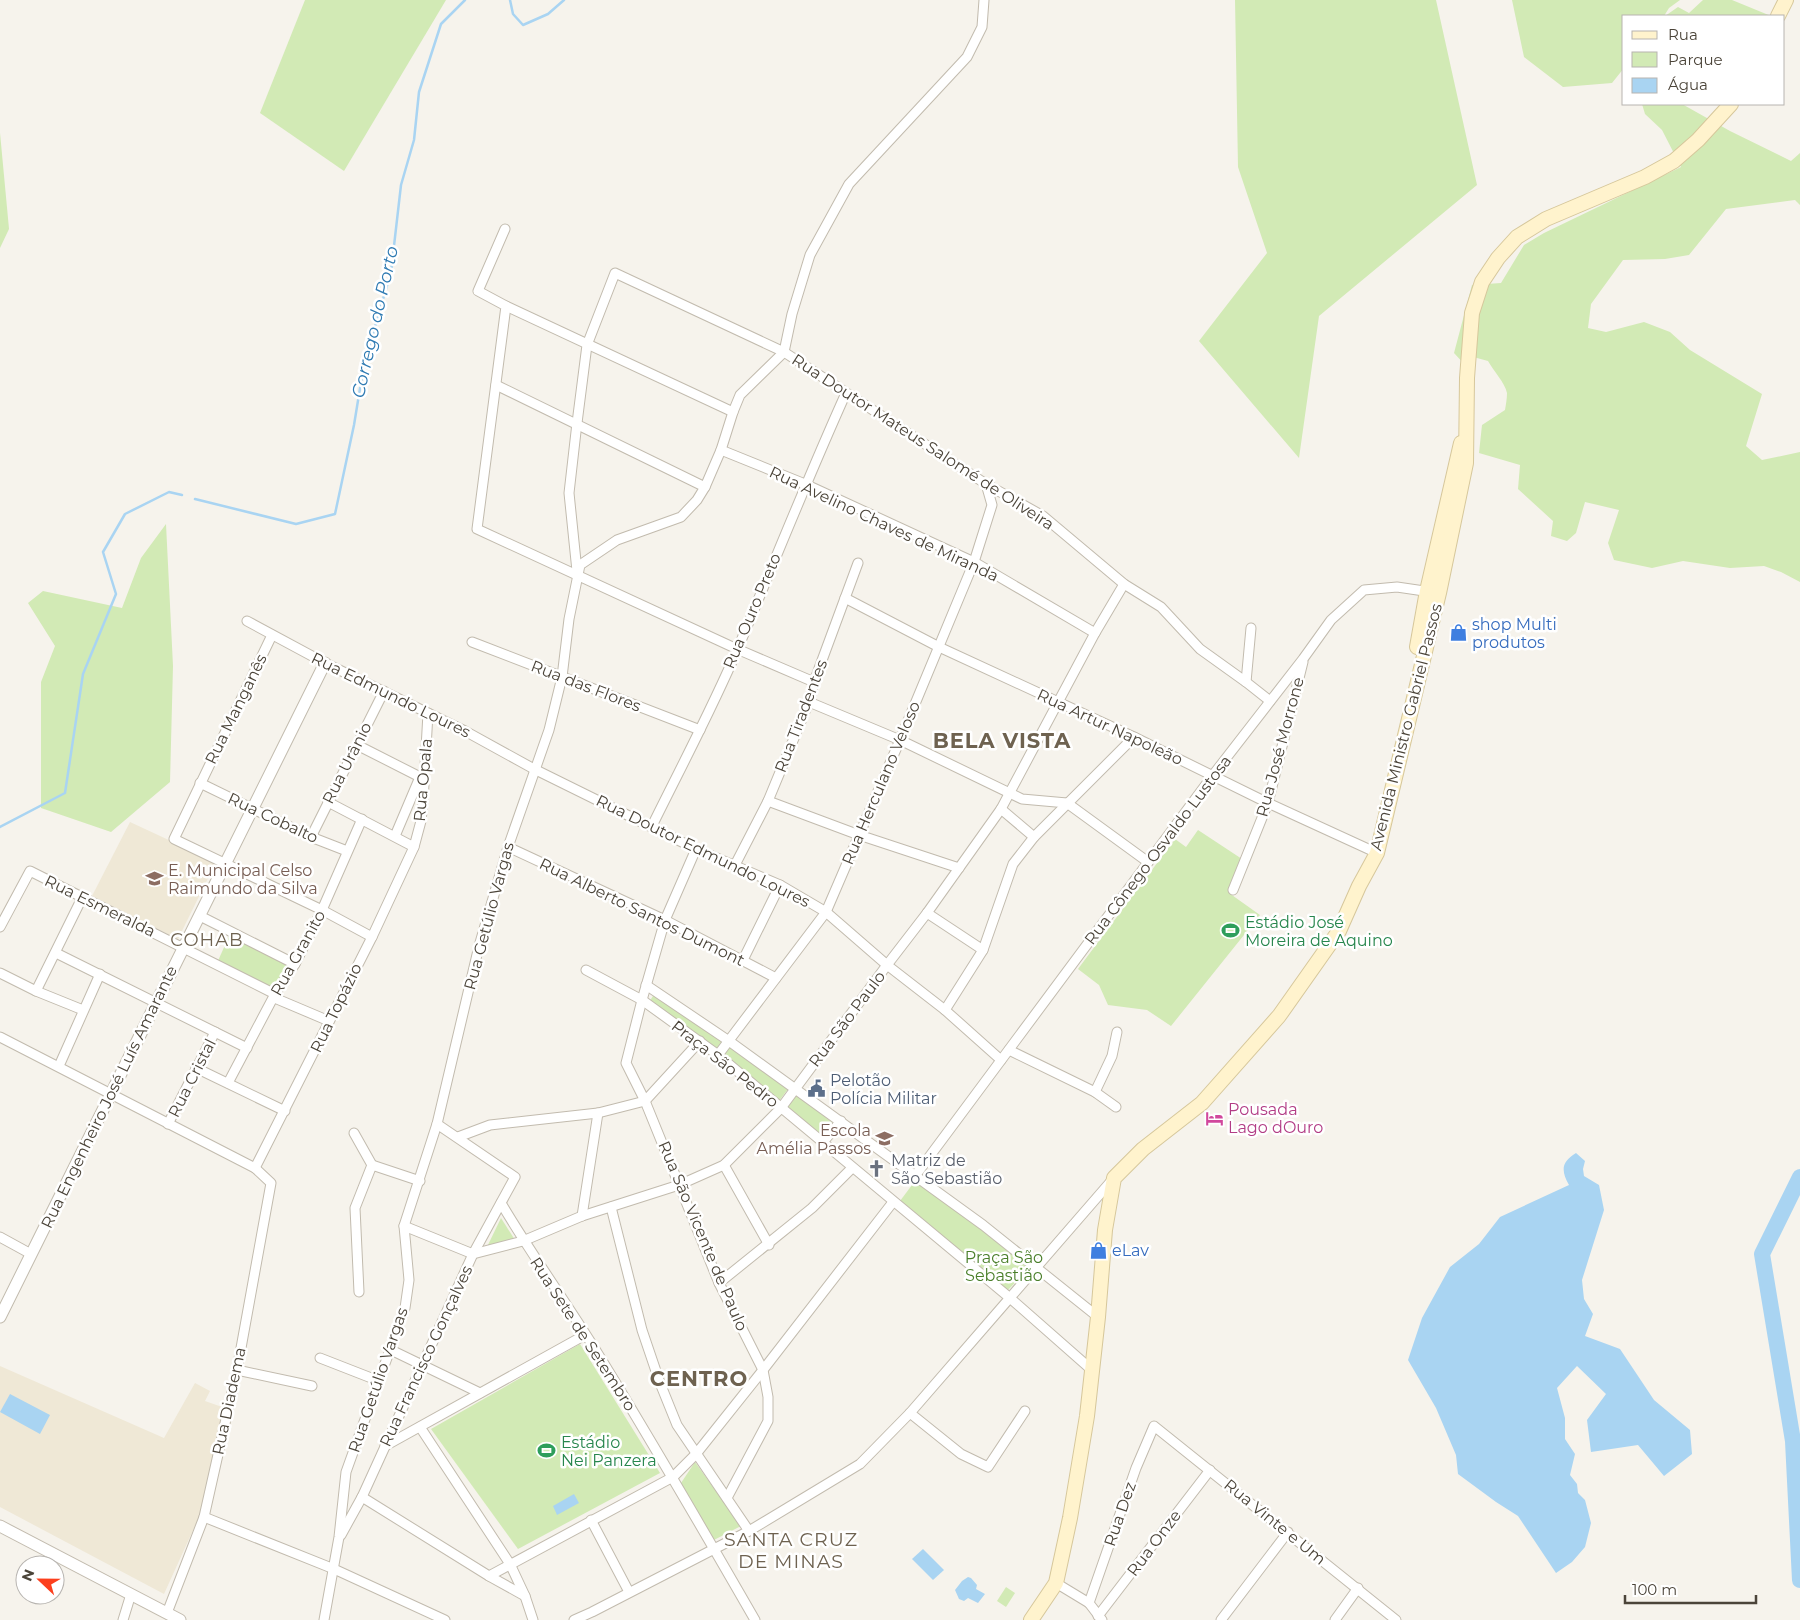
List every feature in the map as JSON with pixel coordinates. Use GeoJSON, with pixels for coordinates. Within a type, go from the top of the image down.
{"type":"FeatureCollection","features":[{"type":"Feature","properties":{"kind":"main road"},"geometry":{"type":"LineString","coordinates":[[1778,15],[1786,0]]}},
{"type":"Feature","properties":{"kind":"main road","name":"Avenida Ministro Gabriel Passos"},"geometry":{"type":"LineString","coordinates":[[1114,1178],[1142,1149],[1202,1103],[1279,1016],[1339,931],[1373,852],[1433,592],[1466,463],[1467,378],[1472,313],[1482,282],[1498,258],[1517,237],[1546,219],[1645,176],[1674,161],[1698,140],[1730,105]]}},
{"type":"Feature","properties":{"kind":"main road"},"geometry":{"type":"LineString","coordinates":[[1032,1620],[1056,1583],[1070,1518],[1093,1371],[1105,1230],[1114,1178]]}},
{"type":"Feature","properties":{"kind":"street"},"geometry":{"type":"LineString","coordinates":[[784,352],[792,314],[810,256],[849,184],[967,56],[982,28],[984,0]]}},
{"type":"Feature","properties":{"kind":"street"},"geometry":{"type":"LineString","coordinates":[[505,229],[478,291],[587,345],[733,412]]}},
{"type":"Feature","properties":{"kind":"street","name":"Rua Doutor Mateus Salomé de Oliveira"},"geometry":{"type":"LineString","coordinates":[[587,345],[615,273],[784,352],[986,484],[1043,516],[1124,584],[1161,607],[1200,649],[1270,701]]}},
{"type":"Feature","properties":{"kind":"street"},"geometry":{"type":"LineString","coordinates":[[506,306],[477,530],[737,649],[814,682]]}},
{"type":"Feature","properties":{"kind":"street"},"geometry":{"type":"LineString","coordinates":[[578,576],[569,493],[587,345]]}},
{"type":"Feature","properties":{"kind":"street","name":"Rua Getúlio Vargas"},"geometry":{"type":"LineString","coordinates":[[324,1620],[339,1537],[346,1472],[405,1308],[409,1280],[404,1226],[437,1124],[479,946],[508,847],[549,730],[562,678],[569,619],[580,564],[618,540],[681,517],[697,500],[705,487],[721,450],[740,395],[784,352]]}},
{"type":"Feature","properties":{"kind":"street"},"geometry":{"type":"LineString","coordinates":[[496,385],[705,487]]}},
{"type":"Feature","properties":{"kind":"street","name":"Rua Ouro Preto"},"geometry":{"type":"LineString","coordinates":[[652,826],[700,730],[737,649],[805,484],[846,393]]}},
{"type":"Feature","properties":{"kind":"street","name":"Rua Avelino Chaves de Miranda"},"geometry":{"type":"LineString","coordinates":[[721,450],[805,484],[974,562],[1095,633]]}},
{"type":"Feature","properties":{"kind":"street","name":"Rua Herculano Veloso"},"geometry":{"type":"LineString","coordinates":[[718,1055],[826,912],[974,562],[992,506],[986,484]]}},
{"type":"Feature","properties":{"kind":"street","name":"Rua Tiradentes"},"geometry":{"type":"LineString","coordinates":[[735,865],[768,801],[809,702],[814,682],[858,564]]}},
{"type":"Feature","properties":{"kind":"street","name":"Rua São Paulo"},"geometry":{"type":"LineString","coordinates":[[473,1254],[524,1241],[582,1216],[679,1185],[724,1165],[781,1108],[927,913],[1010,794],[1095,633],[1124,584]]}},
{"type":"Feature","properties":{"kind":"street","name":"Rua Cônego Osvaldo Lustosa"},"geometry":{"type":"LineString","coordinates":[[915,1176],[1148,862],[1331,620],[1364,590],[1397,587],[1433,592]]}},
{"type":"Feature","properties":{"kind":"street","name":"Rua Artur Napoleão"},"geometry":{"type":"LineString","coordinates":[[845,598],[939,647],[1134,737],[1373,852]]}},
{"type":"Feature","properties":{"kind":"street","name":"Rua Edmundo Loures"},"geometry":{"type":"LineString","coordinates":[[247,621],[325,663],[428,713],[534,770]]}},
{"type":"Feature","properties":{"kind":"street"},"geometry":{"type":"LineString","coordinates":[[1246,682],[1251,628]]}},
{"type":"Feature","properties":{"kind":"street","name":"Rua Manganês"},"geometry":{"type":"LineString","coordinates":[[226,865],[174,839],[272,635]]}},
{"type":"Feature","properties":{"kind":"street","name":"Rua das Flores"},"geometry":{"type":"LineString","coordinates":[[472,642],[700,730]]}},
{"type":"Feature","properties":{"kind":"street","name":"Rua José Morrone"},"geometry":{"type":"LineString","coordinates":[[1233,890],[1268,803],[1303,659]]}},
{"type":"Feature","properties":{"kind":"street","name":"Rua Engenheiro José Luís Amarante"},"geometry":{"type":"LineString","coordinates":[[0,1317],[325,663]]}},
{"type":"Feature","properties":{"kind":"street","name":"Rua Urânio"},"geometry":{"type":"LineString","coordinates":[[311,836],[384,691]]}},
{"type":"Feature","properties":{"kind":"street"},"geometry":{"type":"LineString","coordinates":[[809,702],[900,740],[1022,799],[1067,803],[1148,862]]}},
{"type":"Feature","properties":{"kind":"street","name":"Rua Opala"},"geometry":{"type":"LineString","coordinates":[[414,847],[421,821],[422,778],[428,713]]}},
{"type":"Feature","properties":{"kind":"street"},"geometry":{"type":"LineString","coordinates":[[945,1010],[983,950],[1013,864],[1034,837],[1134,737]]}},
{"type":"Feature","properties":{"kind":"street"},"geometry":{"type":"LineString","coordinates":[[356,745],[422,778],[395,836]]}},
{"type":"Feature","properties":{"kind":"street","name":"Rua Doutor Edmundo Loures"},"geometry":{"type":"LineString","coordinates":[[534,770],[696,849],[780,886],[826,912],[945,1010],[1001,1060]]}},
{"type":"Feature","properties":{"kind":"street","name":"Rua Cobalto"},"geometry":{"type":"LineString","coordinates":[[200,783],[252,809],[347,851]]}},
{"type":"Feature","properties":{"kind":"street"},"geometry":{"type":"LineString","coordinates":[[768,801],[859,835],[959,868]]}},
{"type":"Feature","properties":{"kind":"street"},"geometry":{"type":"LineString","coordinates":[[328,802],[414,847]]}},
{"type":"Feature","properties":{"kind":"street"},"geometry":{"type":"LineString","coordinates":[[1000,809],[1034,837]]}},
{"type":"Feature","properties":{"kind":"street","name":"Rua Granito"},"geometry":{"type":"LineString","coordinates":[[228,1083],[275,994],[295,964],[322,910],[362,819]]}},
{"type":"Feature","properties":{"kind":"street","name":"Rua Topázio"},"geometry":{"type":"LineString","coordinates":[[255,1168],[372,937],[414,847]]}},
{"type":"Feature","properties":{"kind":"street","name":"Rua Alberto Santos Dumont"},"geometry":{"type":"LineString","coordinates":[[508,847],[665,920],[776,978]]}},
{"type":"Feature","properties":{"kind":"street","name":"Rua São Vicente de Paulo"},"geometry":{"type":"LineString","coordinates":[[696,849],[665,920],[626,1063],[645,1101],[719,1284],[763,1370],[768,1397],[768,1421],[727,1498]]}},
{"type":"Feature","properties":{"kind":"street"},"geometry":{"type":"LineString","coordinates":[[226,865],[322,910],[372,937]]}},
{"type":"Feature","properties":{"kind":"street","name":"Rua Esmeralda"},"geometry":{"type":"LineString","coordinates":[[0,927],[30,871],[275,994],[277,999],[329,1021]]}},
{"type":"Feature","properties":{"kind":"street"},"geometry":{"type":"LineString","coordinates":[[743,960],[780,886]]}},
{"type":"Feature","properties":{"kind":"street"},"geometry":{"type":"LineString","coordinates":[[36,992],[82,898]]}},
{"type":"Feature","properties":{"kind":"street"},"geometry":{"type":"LineString","coordinates":[[927,913],[983,950]]}},
{"type":"Feature","properties":{"kind":"street"},"geometry":{"type":"LineString","coordinates":[[200,916],[295,964]]}},
{"type":"Feature","properties":{"kind":"street"},"geometry":{"type":"LineString","coordinates":[[56,953],[247,1048]]}},
{"type":"Feature","properties":{"kind":"street","name":"Praça São Pedro"},"geometry":{"type":"LineString","coordinates":[[586,970],[642,1000],[700,1041],[852,1168]]}},
{"type":"Feature","properties":{"kind":"street"},"geometry":{"type":"LineString","coordinates":[[0,973],[36,992],[83,1010]]}},
{"type":"Feature","properties":{"kind":"street"},"geometry":{"type":"LineString","coordinates":[[58,1066],[100,974]]}},
{"type":"Feature","properties":{"kind":"street"},"geometry":{"type":"LineString","coordinates":[[646,985],[729,1041],[983,1225],[1098,1317]]}},
{"type":"Feature","properties":{"kind":"street","name":"Rua Cristal"},"geometry":{"type":"LineString","coordinates":[[168,1124],[215,1032]]}},
{"type":"Feature","properties":{"kind":"street"},"geometry":{"type":"LineString","coordinates":[[1095,1092],[1112,1056],[1117,1032]]}},
{"type":"Feature","properties":{"kind":"street"},"geometry":{"type":"LineString","coordinates":[[0,1037],[255,1168]]}},
{"type":"Feature","properties":{"kind":"street"},"geometry":{"type":"LineString","coordinates":[[437,1124],[458,1137],[490,1125],[598,1113],[645,1101],[700,1041]]}},
{"type":"Feature","properties":{"kind":"street"},"geometry":{"type":"LineString","coordinates":[[1009,1050],[1095,1092],[1116,1107]]}},
{"type":"Feature","properties":{"kind":"street"},"geometry":{"type":"LineString","coordinates":[[196,1068],[285,1111]]}},
{"type":"Feature","properties":{"kind":"street"},"geometry":{"type":"LineString","coordinates":[[582,1216],[598,1113]]}},
{"type":"Feature","properties":{"kind":"street"},"geometry":{"type":"LineString","coordinates":[[823,1142],[841,1121]]}},
{"type":"Feature","properties":{"kind":"street"},"geometry":{"type":"LineString","coordinates":[[354,1133],[372,1165],[420,1181]]}},
{"type":"Feature","properties":{"kind":"street","name":"Rua Francisco Gonçalves"},"geometry":{"type":"LineString","coordinates":[[339,1537],[362,1498],[473,1254],[515,1176],[458,1137]]}},
{"type":"Feature","properties":{"kind":"street"},"geometry":{"type":"LineString","coordinates":[[359,1292],[355,1208],[372,1165]]}},
{"type":"Feature","properties":{"kind":"street"},"geometry":{"type":"LineString","coordinates":[[724,1165],[769,1245]]}},
{"type":"Feature","properties":{"kind":"street","name":"Rua Diadema"},"geometry":{"type":"LineString","coordinates":[[168,1613],[204,1517],[236,1370],[272,1183],[255,1168]]}},
{"type":"Feature","properties":{"kind":"street"},"geometry":{"type":"LineString","coordinates":[[719,1284],[812,1208],[852,1168],[1010,1298],[1093,1371]]}},
{"type":"Feature","properties":{"kind":"street"},"geometry":{"type":"LineString","coordinates":[[574,1620],[749,1531],[860,1464],[910,1413],[1114,1178]]}},
{"type":"Feature","properties":{"kind":"street"},"geometry":{"type":"LineString","coordinates":[[489,1576],[673,1477],[696,1454],[893,1202]]}},
{"type":"Feature","properties":{"kind":"street","name":"Rua Sete de Setembro"},"geometry":{"type":"LineString","coordinates":[[501,1203],[673,1477],[755,1620]]}},
{"type":"Feature","properties":{"kind":"street"},"geometry":{"type":"LineString","coordinates":[[611,1207],[642,1330],[677,1425],[749,1531]]}},
{"type":"Feature","properties":{"kind":"street"},"geometry":{"type":"LineString","coordinates":[[404,1226],[473,1254]]}},
{"type":"Feature","properties":{"kind":"street"},"geometry":{"type":"LineString","coordinates":[[0,1237],[31,1254]]}},
{"type":"Feature","properties":{"kind":"street"},"geometry":{"type":"LineString","coordinates":[[385,1446],[585,1335]]}},
{"type":"Feature","properties":{"kind":"street"},"geometry":{"type":"LineString","coordinates":[[391,1350],[480,1393]]}},
{"type":"Feature","properties":{"kind":"street"},"geometry":{"type":"LineString","coordinates":[[320,1358],[379,1381]]}},
{"type":"Feature","properties":{"kind":"street"},"geometry":{"type":"LineString","coordinates":[[236,1370],[312,1386]]}},
{"type":"Feature","properties":{"kind":"street"},"geometry":{"type":"LineString","coordinates":[[910,1413],[962,1454],[988,1468],[1025,1411]]}},
{"type":"Feature","properties":{"kind":"street","name":"Rua Vinte e Um"},"geometry":{"type":"LineString","coordinates":[[1154,1426],[1396,1620]]}},
{"type":"Feature","properties":{"kind":"street","name":"Rua Dez"},"geometry":{"type":"LineString","coordinates":[[1089,1603],[1136,1468],[1154,1426]]}},
{"type":"Feature","properties":{"kind":"street"},"geometry":{"type":"LineString","coordinates":[[420,1427],[510,1564],[526,1596],[533,1620]]}},
{"type":"Feature","properties":{"kind":"street","name":"Rua Onze"},"geometry":{"type":"LineString","coordinates":[[1100,1618],[1210,1470]]}},
{"type":"Feature","properties":{"kind":"street"},"geometry":{"type":"LineString","coordinates":[[362,1498],[489,1576],[526,1596]]}},
{"type":"Feature","properties":{"kind":"street"},"geometry":{"type":"LineString","coordinates":[[204,1517],[334,1569],[445,1620]]}},
{"type":"Feature","properties":{"kind":"street"},"geometry":{"type":"LineString","coordinates":[[591,1520],[629,1592]]}},
{"type":"Feature","properties":{"kind":"street"},"geometry":{"type":"LineString","coordinates":[[0,1526],[180,1620]]}},
{"type":"Feature","properties":{"kind":"street"},"geometry":{"type":"LineString","coordinates":[[1221,1620],[1288,1532]]}},
{"type":"Feature","properties":{"kind":"street"},"geometry":{"type":"LineString","coordinates":[[1056,1583],[1089,1603],[1100,1618]]}},
{"type":"Feature","properties":{"kind":"street"},"geometry":{"type":"LineString","coordinates":[[1335,1620],[1358,1588]]}},
{"type":"Feature","properties":{"kind":"street"},"geometry":{"type":"LineString","coordinates":[[123,1620],[130,1594]]}},
{"type":"Feature","properties":{"kind":"shaded area","name":"E. Municipal Celso Raimundo da Silva"},"geometry":{"type":"Polygon","coordinates":[[[130,822],[216,862],[178,939],[92,896],[130,822]]]}},
{"type":"Feature","properties":{"kind":"shaded area"},"geometry":{"type":"Polygon","coordinates":[[[0,1366],[164,1438],[195,1383],[210,1391],[205,1401],[225,1408],[199,1517],[164,1594],[0,1507],[0,1366]]]}},
{"type":"Feature","properties":{"kind":"green space"},"geometry":{"type":"Polygon","coordinates":[[[305,0],[446,0],[344,171],[260,113],[305,0]]]}},
{"type":"Feature","properties":{"kind":"green space"},"geometry":{"type":"Polygon","coordinates":[[[1235,0],[1436,0],[1477,185],[1319,316],[1299,458],[1199,341],[1267,253],[1238,167],[1235,0]]]}},
{"type":"Feature","properties":{"kind":"green space"},"geometry":{"type":"Polygon","coordinates":[[[1512,0],[1680,0],[1669,8],[1665,15],[1622,15],[1622,70],[1612,83],[1563,87],[1524,57],[1512,0]]]}},
{"type":"Feature","properties":{"kind":"green space"},"geometry":{"type":"Polygon","coordinates":[[[1703,0],[1732,0],[1769,15],[1666,15],[1678,7],[1689,13],[1703,0]]]}},
{"type":"Feature","properties":{"kind":"green space"},"geometry":{"type":"Polygon","coordinates":[[[1642,105],[1684,105],[1730,131],[1791,161],[1800,153],[1800,205],[1795,200],[1726,209],[1689,255],[1665,259],[1623,260],[1591,304],[1588,328],[1606,332],[1644,322],[1670,332],[1690,350],[1762,394],[1746,446],[1762,460],[1800,452],[1800,582],[1764,566],[1730,568],[1683,561],[1652,568],[1614,560],[1608,543],[1619,510],[1585,502],[1576,533],[1567,541],[1551,536],[1553,521],[1518,489],[1520,465],[1479,453],[1482,425],[1505,410],[1507,393],[1488,361],[1466,355],[1466,366],[1454,353],[1472,285],[1501,283],[1524,245],[1544,233],[1681,167],[1662,130],[1645,114],[1642,105]]]}},
{"type":"Feature","properties":{"kind":"green space"},"geometry":{"type":"Polygon","coordinates":[[[0,133],[9,229],[0,248],[0,133]]]}},
{"type":"Feature","properties":{"kind":"green space"},"geometry":{"type":"Polygon","coordinates":[[[166,524],[173,666],[170,782],[111,832],[41,808],[41,682],[55,646],[28,603],[43,591],[122,608],[141,558],[166,524]]]}},
{"type":"Feature","properties":{"kind":"green space"},"geometry":{"type":"Polygon","coordinates":[[[1198,830],[1242,859],[1229,893],[1260,915],[1171,1026],[1147,1010],[1108,1005],[1099,985],[1078,969],[1175,839],[1186,847],[1198,830]]]}},
{"type":"Feature","properties":{"kind":"green space"},"geometry":{"type":"Polygon","coordinates":[[[230,934],[288,962],[274,990],[217,963],[230,934]]]}},
{"type":"Feature","properties":{"kind":"green space"},"geometry":{"type":"Polygon","coordinates":[[[655,993],[724,1042],[717,1052],[649,1002],[655,993]]]}},
{"type":"Feature","properties":{"kind":"green space"},"geometry":{"type":"Polygon","coordinates":[[[731,1045],[788,1089],[779,1101],[722,1057],[731,1045]]]}},
{"type":"Feature","properties":{"kind":"green space"},"geometry":{"type":"Polygon","coordinates":[[[796,1094],[834,1124],[822,1137],[787,1107],[796,1094]]]}},
{"type":"Feature","properties":{"kind":"green space","name":"Praça São Sebastião"},"geometry":{"type":"Polygon","coordinates":[[[915,1181],[1031,1266],[1007,1291],[900,1201],[915,1181]]]}},
{"type":"Feature","properties":{"kind":"green space"},"geometry":{"type":"Polygon","coordinates":[[[501,1218],[515,1240],[486,1249],[501,1218]]]}},
{"type":"Feature","properties":{"kind":"green space","name":"Estádio Nei Panzera"},"geometry":{"type":"Polygon","coordinates":[[[580,1344],[660,1473],[518,1549],[431,1429],[580,1344]]]}},
{"type":"Feature","properties":{"kind":"green space"},"geometry":{"type":"Polygon","coordinates":[[[695,1462],[741,1526],[712,1541],[681,1483],[695,1462]]]}},
{"type":"Feature","properties":{"kind":"green space"},"geometry":{"type":"Polygon","coordinates":[[[1006,1587],[1015,1593],[1006,1607],[997,1601],[1006,1587]]]}},
{"type":"Feature","properties":{"kind":"water"},"geometry":{"type":"Polygon","coordinates":[[[1576,1153],[1585,1161],[1584,1176],[1599,1185],[1604,1210],[1582,1280],[1584,1299],[1593,1314],[1585,1336],[1620,1349],[1654,1400],[1690,1430],[1692,1454],[1664,1476],[1638,1445],[1591,1452],[1587,1420],[1606,1394],[1577,1366],[1557,1388],[1565,1418],[1565,1439],[1575,1454],[1570,1475],[1577,1484],[1578,1493],[1585,1500],[1591,1523],[1585,1547],[1572,1562],[1556,1573],[1518,1516],[1458,1474],[1456,1455],[1436,1408],[1408,1360],[1422,1318],[1450,1267],[1479,1244],[1500,1217],[1569,1185],[1564,1167],[1567,1160],[1576,1153]]]}},
{"type":"Feature","properties":{"kind":"water"},"geometry":{"type":"Polygon","coordinates":[[[10,1394],[50,1415],[40,1434],[0,1412],[10,1394]]]}},
{"type":"Feature","properties":{"kind":"water"},"geometry":{"type":"Polygon","coordinates":[[[574,1494],[579,1503],[557,1515],[553,1506],[574,1494]]]}},
{"type":"Feature","properties":{"kind":"water"},"geometry":{"type":"Polygon","coordinates":[[[923,1549],[944,1570],[933,1580],[912,1559],[923,1549]]]}},
{"type":"Feature","properties":{"kind":"water"},"geometry":{"type":"Polygon","coordinates":[[[968,1577],[977,1585],[976,1589],[985,1594],[978,1603],[968,1598],[964,1601],[959,1599],[955,1590],[968,1577]]]}},
{"type":"Feature","properties":{"kind":"waterway","name":"Corrego do Porto"},"geometry":{"type":"LineString","coordinates":[[195,499],[296,524],[335,514],[354,425],[364,364],[391,272],[401,185],[414,140],[419,92],[441,24],[465,0]]}},
{"type":"Feature","properties":{"kind":"waterway","name":"Corrego do Porto"},"geometry":{"type":"LineString","coordinates":[[510,0],[513,14],[523,25],[548,14],[564,0]]}},
{"type":"Feature","properties":{"kind":"waterway","name":"Corrego do Porto"},"geometry":{"type":"LineString","coordinates":[[0,827],[65,793],[83,674],[116,594],[103,552],[125,514],[169,492],[182,495]]}},
{"type":"Feature","properties":{"kind":"waterway"},"geometry":{"type":"LineString","coordinates":[[1800,1177],[1762,1254],[1793,1441],[1800,1580]]}},
{"type":"Feature","properties":{"kind":"place","name":"shop Multi produtos"},"geometry":{"type":"Point","coordinates":[1458,633]}},
{"type":"Feature","properties":{"kind":"place","name":"E. Municipal Celso Raimundo da Silva"},"geometry":{"type":"Point","coordinates":[154,879]}},
{"type":"Feature","properties":{"kind":"place","name":"Estádio José Moreira de Aquino"},"geometry":{"type":"Point","coordinates":[1231,931]}},
{"type":"Feature","properties":{"kind":"place","name":"Pelotão Polícia Militar"},"geometry":{"type":"Point","coordinates":[816,1089]}},
{"type":"Feature","properties":{"kind":"place","name":"Pousada Lago dOuro"},"geometry":{"type":"Point","coordinates":[1214,1118]}},
{"type":"Feature","properties":{"kind":"place","name":"Escola Amélia Passos"},"geometry":{"type":"Point","coordinates":[885,1139]}},
{"type":"Feature","properties":{"kind":"place","name":"Matriz de São Sebastião"},"geometry":{"type":"Point","coordinates":[877,1169]}},
{"type":"Feature","properties":{"kind":"place","name":"eLav"},"geometry":{"type":"Point","coordinates":[1098,1250]}},
{"type":"Feature","properties":{"kind":"place","name":"Estádio Nei Panzera"},"geometry":{"type":"Point","coordinates":[547,1451]}},
{"type":"Feature","properties":{"kind":"district","name":"BELA VISTA"},"geometry":{"type":"Point","coordinates":[1002,740]}},
{"type":"Feature","properties":{"kind":"district","name":"COHAB"},"geometry":{"type":"Point","coordinates":[207,940]}},
{"type":"Feature","properties":{"kind":"district","name":"CENTRO"},"geometry":{"type":"Point","coordinates":[699,1378]}},
{"type":"Feature","properties":{"kind":"district","name":"SANTA CRUZ DE MINAS"},"geometry":{"type":"Point","coordinates":[791,1550]}}]}
